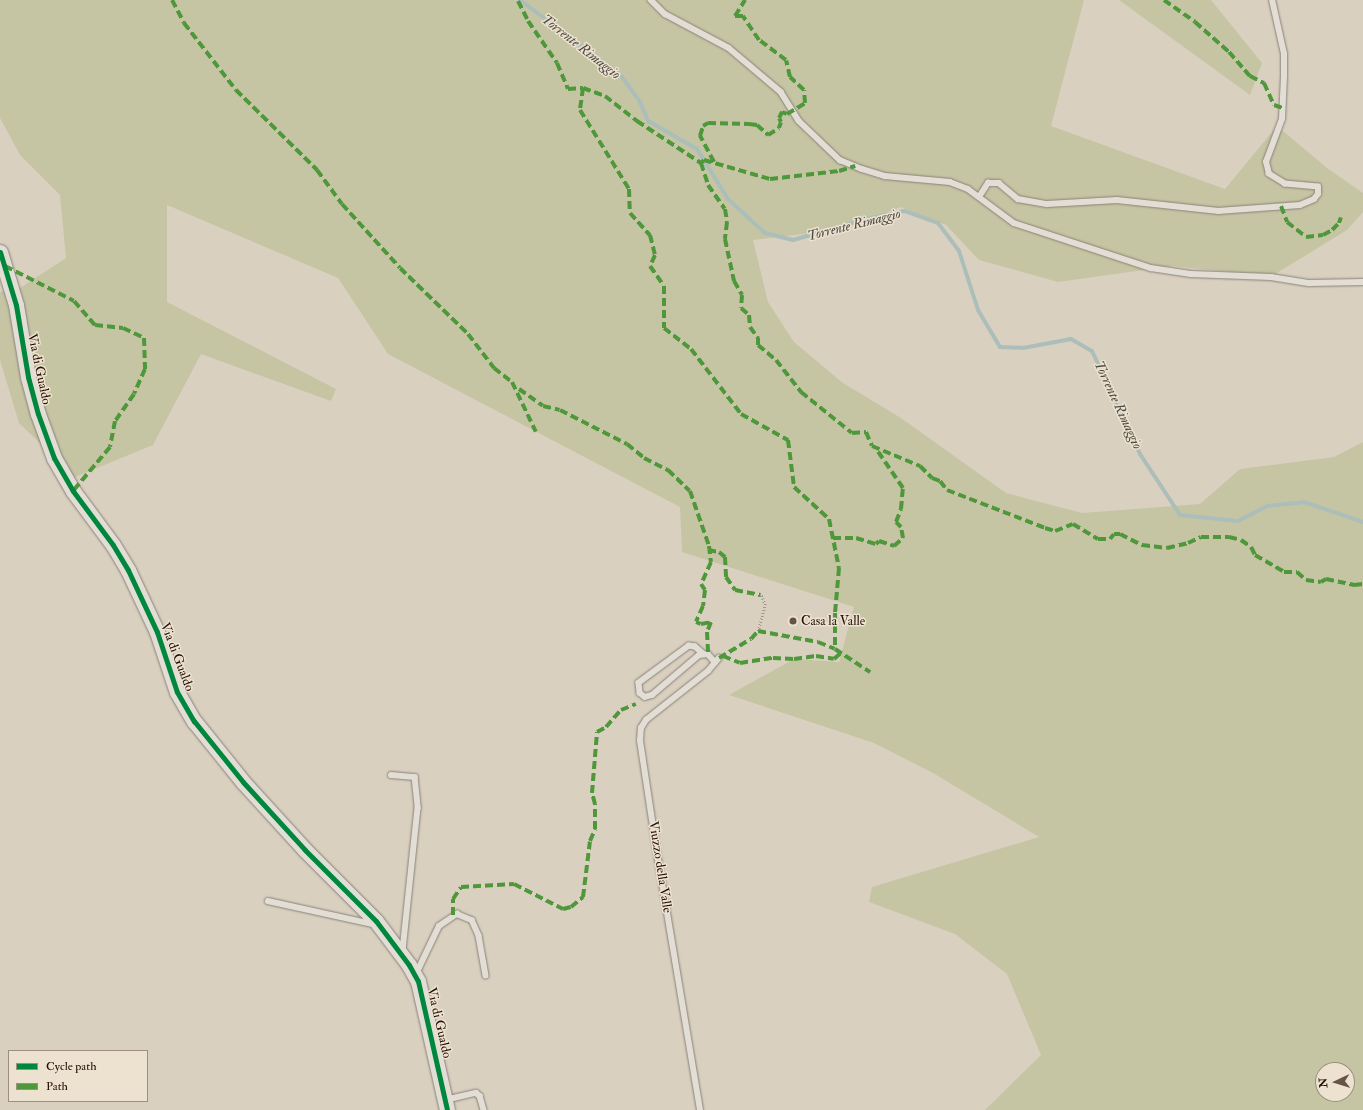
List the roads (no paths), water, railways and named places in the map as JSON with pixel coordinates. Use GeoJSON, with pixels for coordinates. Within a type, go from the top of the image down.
{"type":"FeatureCollection","features":[{"type":"Feature","properties":{"kind":"street","name":"Via di Gualdo"},"geometry":{"type":"LineString","coordinates":[[0,252],[16,305],[36,406],[54,458],[73,491],[113,545],[128,570],[157,632],[177,692],[194,722],[243,782],[380,926],[403,956],[415,976],[446,1105]]}},
{"type":"Feature","properties":{"kind":"lane"},"geometry":{"type":"LineString","coordinates":[[651,0],[665,14],[729,48],[781,92],[799,120],[840,160],[885,176],[950,182],[979,197],[1014,223],[1151,268],[1191,274],[1256,276],[1310,283],[1363,282]]}},
{"type":"Feature","properties":{"kind":"lane"},"geometry":{"type":"LineString","coordinates":[[979,197],[988,183],[999,183],[1018,199],[1047,204],[1117,200],[1218,211],[1300,205],[1314,199],[1318,194],[1318,187],[1285,184],[1269,174],[1266,162],[1282,119],[1284,76],[1284,54],[1272,0]]}},
{"type":"Feature","properties":{"kind":"lane"},"geometry":{"type":"LineString","coordinates":[[689,646],[695,647],[704,654],[699,655],[652,695],[645,697],[640,693],[639,683],[689,646]]}},
{"type":"Feature","properties":{"kind":"lane","name":"Viuzzo della Valle"},"geometry":{"type":"LineString","coordinates":[[700,1110],[640,735],[641,728],[646,720],[708,671],[717,660],[712,656],[704,654]]}},
{"type":"Feature","properties":{"kind":"lane"},"geometry":{"type":"LineString","coordinates":[[391,775],[415,777],[418,808],[403,956]]}},
{"type":"Feature","properties":{"kind":"lane"},"geometry":{"type":"LineString","coordinates":[[268,901],[380,926]]}},
{"type":"Feature","properties":{"kind":"lane"},"geometry":{"type":"LineString","coordinates":[[415,976],[439,926],[457,914],[472,920],[479,936],[486,975]]}},
{"type":"Feature","properties":{"kind":"lane"},"geometry":{"type":"LineString","coordinates":[[446,1105],[476,1093],[480,1096],[484,1110]]}},
{"type":"Feature","properties":{"kind":"waterway","name":"Torrente Rimaggio"},"geometry":{"type":"LineString","coordinates":[[520,0],[622,77],[640,102],[648,121],[697,149],[728,199],[765,233],[793,240],[866,219],[905,211],[938,223],[959,251],[978,310],[1000,347],[1023,348],[1071,339],[1092,351],[1140,454],[1180,515],[1238,521],[1268,506],[1304,502],[1363,522]]}},
{"type":"Feature","properties":{"kind":"place","name":"Casa la Valle"},"geometry":{"type":"Point","coordinates":[793,621]}}]}
